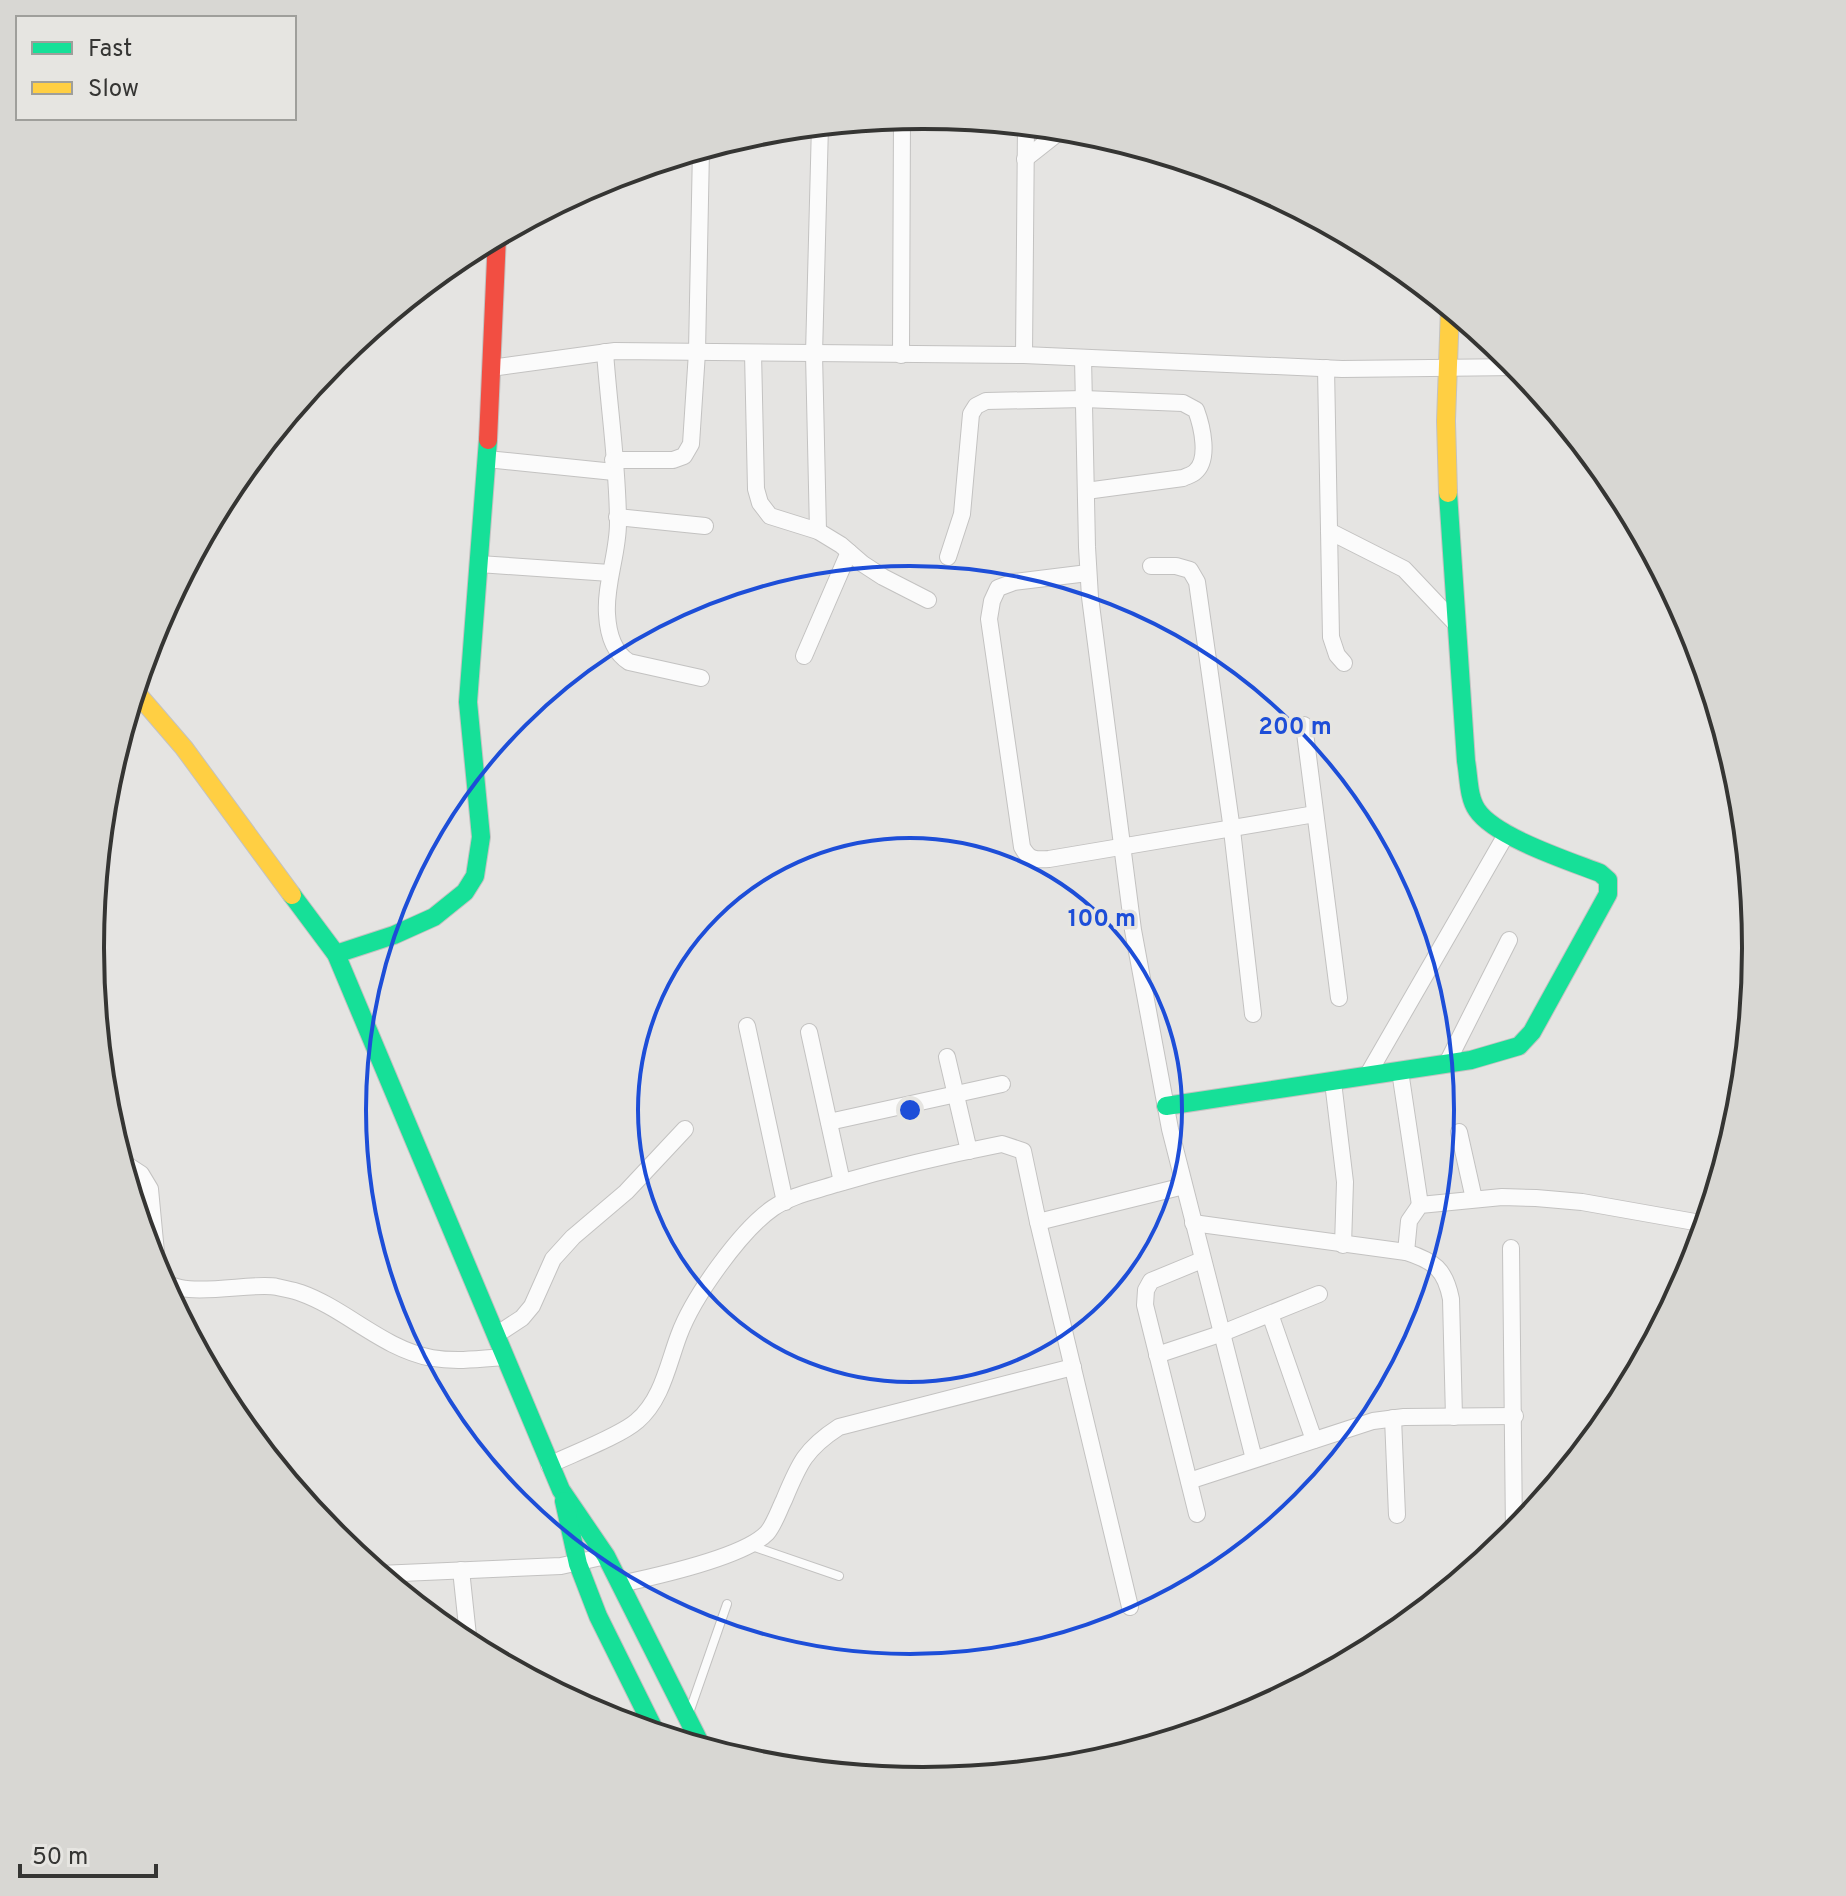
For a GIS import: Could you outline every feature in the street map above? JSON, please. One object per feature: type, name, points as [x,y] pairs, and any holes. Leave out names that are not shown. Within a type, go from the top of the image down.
[{"type":"street","points":[[901,355],[902,130]]},
{"type":"street","points":[[818,531],[814,354],[820,136]]},
{"type":"street","points":[[1024,355],[1026,136]]},
{"type":"street","points":[[1025,159],[1050,139]]},
{"type":"street","points":[[487,459],[613,466],[673,460],[684,456],[691,444],[697,352],[701,160]]},
{"type":"street","points":[[336,954],[421,924],[457,902],[475,877],[480,854],[480,819],[468,704],[487,459],[496,250]]},
{"type":"street","points":[[1166,1106],[1400,1071],[1504,1052],[1519,1046],[1547,1005],[1608,894],[1608,880],[1600,873],[1507,833],[1478,812],[1472,797],[1466,761],[1448,490],[1446,368],[1449,321]]},
{"type":"street","points":[[605,352],[617,517],[607,615],[612,643],[619,656],[629,662],[701,678]]},
{"type":"street","points":[[491,368],[605,352],[1024,355],[1326,368],[1500,367]]},
{"type":"street","points":[[753,353],[756,489],[760,503],[770,516],[818,531],[883,577],[928,600]]},
{"type":"street","points":[[1083,358],[1088,573],[1133,930],[1184,1186],[1254,1459]]},
{"type":"street","points":[[1326,368],[1331,637],[1337,655],[1344,663]]},
{"type":"street","points":[[948,557],[962,514],[971,414],[976,406],[986,401],[1084,399],[1183,403],[1196,410],[1202,424],[1203,459],[1196,472],[1183,478],[1086,491]]},
{"type":"street","points":[[617,517],[705,526]]},
{"type":"street","points":[[1329,531],[1404,569],[1457,625]]},
{"type":"street","points":[[804,656],[849,552]]},
{"type":"street","points":[[479,564],[610,573]]},
{"type":"street","points":[[1151,566],[1176,566],[1190,570],[1197,582],[1232,830],[1253,1014]]},
{"type":"street","points":[[1088,573],[1014,582],[998,588],[992,601],[989,619],[1022,847],[1027,857],[1033,860],[1049,859],[1315,814]]},
{"type":"street","points":[[143,700],[184,748],[336,954],[549,1465],[561,1490],[606,1556],[696,1734]]},
{"type":"street","points":[[1304,725],[1339,998]]},
{"type":"street","points":[[1367,1076],[1507,833]]},
{"type":"street","points":[[1447,1063],[1509,940]]},
{"type":"street","points":[[747,1026],[785,1202]]},
{"type":"street","points":[[809,1032],[842,1182]]},
{"type":"street","points":[[947,1057],[969,1151]]},
{"type":"street","points":[[1400,1071],[1420,1205],[1409,1221],[1406,1252]]},
{"type":"street","points":[[1333,1082],[1345,1182],[1343,1245]]},
{"type":"street","points":[[829,1122],[1002,1084]]},
{"type":"street","points":[[496,1335],[522,1318],[532,1306],[553,1259],[573,1237],[626,1192],[685,1129]]},
{"type":"street","points":[[1459,1132],[1474,1199]]},
{"type":"street","points":[[549,1465],[636,1423],[652,1405],[680,1331],[703,1291],[748,1229],[774,1207],[842,1182],[889,1169],[1002,1144],[1023,1151],[1130,1607]]},
{"type":"street","points":[[135,1170],[150,1189],[154,1229]]},
{"type":"street","points":[[1038,1222],[1184,1186]]},
{"type":"street","points":[[1420,1205],[1502,1197],[1582,1202],[1695,1222]]},
{"type":"street","points":[[1193,1223],[1406,1252],[1427,1259],[1440,1270],[1448,1283],[1451,1299],[1454,1417]]},
{"type":"street","points":[[1511,1248],[1514,1514]]},
{"type":"street","points":[[1197,1514],[1145,1305],[1146,1290],[1151,1281],[1202,1260]]},
{"type":"street","points":[[178,1288],[269,1285],[302,1293],[396,1345],[429,1358],[458,1361],[505,1357]]},
{"type":"street","points":[[1157,1355],[1220,1334],[1319,1294]]},
{"type":"street","points":[[1270,1314],[1314,1440]]},
{"type":"street","points":[[620,1584],[678,1571],[749,1545],[767,1533],[797,1468],[814,1443],[839,1427],[1073,1367]]},
{"type":"street","points":[[1189,1481],[1373,1421],[1515,1416]]},
{"type":"street","points":[[1393,1418],[1397,1515]]},
{"type":"street","points":[[561,1490],[578,1564],[598,1616],[650,1720]]},
{"type":"street","points":[[394,1573],[578,1564],[606,1556]]},
{"type":"street","points":[[461,1570],[467,1628]]},
{"type":"lane","points":[[749,1545],[839,1576]]},
{"type":"lane","points":[[687,1718],[727,1604]]},
{"type":"traffic: fast","points":[[336,954],[394,935],[434,917],[465,892],[475,876],[481,837],[468,702],[488,440]]},
{"type":"traffic: fast","points":[[1166,1106],[1471,1060],[1519,1046],[1532,1032],[1608,894],[1608,880],[1600,873],[1499,830],[1474,805],[1466,761],[1448,493]]},
{"type":"traffic: fast","points":[[292,895],[336,954],[561,1490],[606,1556],[696,1735]]},
{"type":"traffic: fast","points":[[564,1501],[578,1564],[598,1616],[650,1720]]},
{"type":"traffic: slow","points":[[1448,493],[1446,421],[1450,321]]},
{"type":"traffic: slow","points":[[143,700],[184,748],[292,895]]},
{"type":"traffic: jam","points":[[488,440],[496,250]]}]
